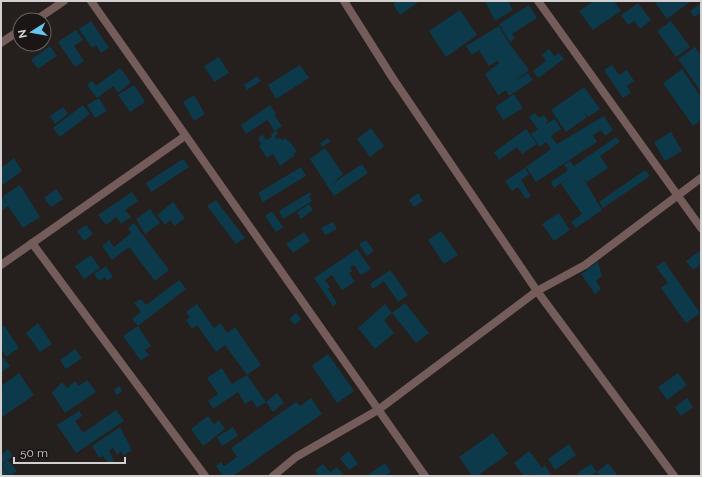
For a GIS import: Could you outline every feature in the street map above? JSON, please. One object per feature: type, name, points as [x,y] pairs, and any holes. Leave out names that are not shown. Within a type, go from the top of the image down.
[{"type":"street","points":[[48,12],[64,1]]},
{"type":"street","points":[[90,1],[425,476]]},
{"type":"street","points":[[344,1],[392,77],[537,291],[674,476]]},
{"type":"street","points":[[538,1],[701,228]]},
{"type":"street","points":[[1,43],[12,35]]},
{"type":"street","points":[[1,265],[185,136]]},
{"type":"street","points":[[273,476],[296,457],[378,410],[537,291],[585,265],[701,178]]},
{"type":"street","points":[[32,243],[205,476]]},
{"type":"building","points":[[397,1],[420,1],[400,15],[393,4]]},
{"type":"building","points":[[485,1],[508,1],[513,10],[495,21]]},
{"type":"building","points":[[594,1],[614,1],[621,11],[593,30],[579,11]]},
{"type":"building","points":[[654,1],[691,1],[667,19]]},
{"type":"building","points":[[638,3],[651,20],[640,29],[634,21],[628,25],[621,15]]},
{"type":"building","points":[[701,3],[701,15],[700,13],[694,17],[690,11]]},
{"type":"building","points":[[529,5],[537,18],[512,34],[515,38],[510,42],[499,24]]},
{"type":"building","points":[[460,10],[477,35],[446,57],[429,31]]},
{"type":"building","points":[[91,21],[109,48],[101,53],[96,45],[92,48],[79,29]]},
{"type":"building","points":[[671,21],[690,47],[676,57],[657,31]]},
{"type":"building","points":[[499,26],[509,43],[529,70],[515,81],[528,73],[533,80],[509,96],[506,90],[498,95],[485,74],[499,63],[493,55],[497,61],[489,66],[479,50],[472,55],[466,46]]},
{"type":"building","points":[[76,30],[83,40],[74,46],[84,61],[75,67],[58,42]]},
{"type":"building","points":[[695,47],[701,56],[701,92],[678,59]]},
{"type":"building","points":[[52,49],[57,56],[38,69],[31,60],[42,52],[52,52]]},
{"type":"building","points":[[549,49],[554,56],[559,53],[564,59],[538,78],[533,71],[546,61],[542,55]]},
{"type":"building","points":[[219,57],[229,73],[214,82],[204,66]]},
{"type":"building","points":[[300,65],[309,78],[276,99],[268,85]]},
{"type":"building","points":[[612,65],[619,75],[627,70],[634,81],[627,86],[631,93],[623,98],[604,70]]},
{"type":"building","points":[[120,68],[131,82],[118,93],[113,86],[97,98],[87,85],[92,81],[96,86]]},
{"type":"building","points":[[682,69],[701,97],[701,120],[693,126],[663,83]]},
{"type":"building","points":[[257,76],[261,81],[247,90],[244,85]]},
{"type":"building","points":[[134,85],[145,102],[130,112],[118,95]]},
{"type":"building","points":[[584,87],[600,109],[588,117],[581,108],[587,117],[566,132],[551,110]]},
{"type":"building","points":[[514,94],[523,108],[503,120],[495,107]]},
{"type":"building","points":[[194,95],[205,114],[194,121],[183,102]]},
{"type":"building","points":[[99,98],[107,111],[95,118],[87,105]]},
{"type":"building","points":[[83,105],[90,114],[60,137],[53,128]]},
{"type":"building","points":[[270,105],[276,114],[274,115],[282,126],[276,130],[278,133],[275,136],[276,139],[280,138],[282,140],[286,138],[297,151],[293,154],[295,155],[280,166],[273,154],[267,158],[259,146],[261,144],[258,139],[262,134],[266,140],[272,137],[271,134],[275,131],[267,120],[246,134],[241,125]]},
{"type":"building","points":[[63,107],[68,114],[55,124],[50,116]]},
{"type":"building","points":[[535,113],[539,118],[544,115],[548,121],[544,125],[555,119],[561,129],[551,136],[557,144],[604,116],[613,130],[605,136],[601,130],[593,135],[597,142],[536,182],[526,167],[551,149],[546,142],[540,147],[531,134],[538,129],[529,117]]},
{"type":"building","points":[[371,128],[384,146],[370,157],[357,139]]},
{"type":"building","points":[[526,129],[537,144],[522,154],[517,147],[499,160],[494,152]]},
{"type":"building","points":[[671,132],[682,151],[665,161],[654,142]]},
{"type":"building","points":[[616,137],[620,142],[600,156],[608,168],[587,182],[582,176],[602,210],[576,228],[571,222],[582,214],[561,184],[574,174],[554,188],[551,182],[568,170],[564,165],[570,161],[574,166]]},
{"type":"building","points":[[328,138],[330,142],[322,147],[320,143]]},
{"type":"building","points":[[325,148],[343,174],[332,184],[362,164],[368,173],[334,196],[310,159]]},
{"type":"building","points":[[14,158],[22,171],[1,186],[1,168]]},
{"type":"building","points":[[183,159],[189,167],[151,192],[146,183]]},
{"type":"building","points":[[301,167],[306,176],[263,202],[258,193]]},
{"type":"building","points":[[525,168],[529,174],[521,180],[531,196],[526,199],[518,187],[512,191],[505,181]]},
{"type":"building","points":[[645,170],[650,176],[603,208],[599,202]]},
{"type":"building","points":[[20,185],[40,217],[23,228],[8,206],[1,211],[1,195],[7,204],[3,196]]},
{"type":"building","points":[[56,189],[63,199],[51,207],[44,198]]},
{"type":"building","points":[[132,192],[138,201],[125,210],[131,217],[121,224],[116,217],[106,225],[98,215]]},
{"type":"building","points":[[310,192],[311,195],[309,196],[312,201],[283,219],[279,211]]},
{"type":"building","points":[[418,193],[423,201],[414,207],[409,200]]},
{"type":"building","points":[[216,200],[245,238],[236,244],[207,206]]},
{"type":"building","points":[[173,202],[185,218],[175,226],[170,220],[165,225],[157,215]]},
{"type":"building","points":[[309,204],[313,210],[301,219],[297,212]]},
{"type":"building","points":[[150,209],[160,223],[145,234],[136,219]]},
{"type":"building","points":[[272,211],[283,227],[276,232],[265,216]]},
{"type":"building","points":[[559,213],[570,230],[554,241],[542,224]]},
{"type":"building","points":[[333,222],[337,229],[325,235],[321,228]]},
{"type":"building","points":[[134,223],[169,270],[155,281],[129,247],[112,260],[102,246],[109,240],[114,247],[131,233],[128,228]]},
{"type":"building","points":[[86,225],[93,234],[84,241],[77,231]]},
{"type":"building","points":[[441,231],[458,255],[444,264],[428,240]]},
{"type":"building","points":[[304,232],[310,241],[293,253],[286,244]]},
{"type":"building","points":[[366,240],[374,251],[367,256],[359,244]]},
{"type":"building","points":[[357,249],[371,269],[361,275],[354,265],[350,267],[352,271],[349,273],[355,282],[342,290],[332,275],[325,280],[330,287],[328,289],[337,303],[333,306],[314,278]]},
{"type":"building","points":[[701,250],[701,264],[693,270],[686,261]]},
{"type":"building","points":[[91,255],[100,268],[84,279],[75,266]]},
{"type":"building","points":[[664,261],[700,313],[686,323],[661,288],[668,283],[656,267]]},
{"type":"building","points":[[598,262],[602,276],[596,281],[601,289],[595,294],[581,274]]},
{"type":"building","points":[[106,266],[113,277],[107,281],[105,277],[99,281],[94,274]]},
{"type":"building","points":[[390,270],[408,295],[398,302],[384,281],[373,289],[370,284]]},
{"type":"building","points":[[179,280],[186,289],[138,326],[132,319],[141,312],[134,303],[141,299],[146,305]]},
{"type":"building","points":[[405,303],[429,333],[416,343],[392,313]]},
{"type":"building","points":[[197,304],[214,328],[220,323],[227,333],[235,327],[261,365],[247,375],[225,345],[216,352],[197,325],[192,329],[186,320],[190,317],[186,312]]},
{"type":"building","points":[[385,304],[392,313],[384,320],[394,333],[375,349],[358,328]]},
{"type":"building","points":[[296,313],[301,319],[295,325],[289,319]]},
{"type":"building","points":[[38,323],[52,344],[40,352],[26,333]]},
{"type":"building","points":[[4,325],[19,348],[6,357],[1,349],[1,327]]},
{"type":"building","points":[[138,326],[151,346],[145,350],[149,355],[141,361],[123,336]]},
{"type":"building","points":[[75,349],[82,358],[66,369],[60,360]]},
{"type":"building","points":[[328,354],[354,391],[337,403],[312,366]]},
{"type":"building","points":[[1,355],[10,366],[1,373]]},
{"type":"building","points":[[222,368],[232,384],[247,375],[266,402],[257,408],[252,400],[245,404],[238,392],[213,409],[208,401],[218,394],[207,378]]},
{"type":"building","points":[[19,373],[34,395],[2,417],[1,386]]},
{"type":"building","points":[[678,373],[687,385],[667,400],[658,387]]},
{"type":"building","points":[[87,380],[96,392],[65,413],[52,393],[62,382],[67,388],[75,381],[79,386]]},
{"type":"building","points":[[119,386],[122,391],[117,395],[114,390]]},
{"type":"building","points":[[277,393],[284,403],[273,412],[266,402]]},
{"type":"building","points":[[311,398],[322,414],[233,476],[223,476],[216,466],[221,462],[224,466],[237,457],[231,448],[296,402],[300,406]]},
{"type":"building","points":[[687,398],[693,407],[681,416],[675,407]]},
{"type":"building","points":[[116,410],[124,421],[76,453],[57,425],[79,411],[82,416],[75,421],[83,433]]},
{"type":"building","points":[[208,416],[214,424],[219,420],[225,429],[203,446],[191,429]]},
{"type":"building","points":[[120,427],[132,450],[123,456],[121,451],[117,455],[113,448],[109,451],[114,461],[109,464],[103,456],[99,458],[92,446]]},
{"type":"building","points":[[233,427],[238,436],[222,446],[217,437]]},
{"type":"building","points":[[493,433],[508,454],[477,476],[472,476],[459,457]]},
{"type":"building","points":[[569,444],[576,455],[555,470],[548,459]]},
{"type":"building","points":[[8,449],[13,456],[1,465],[1,455]]},
{"type":"building","points":[[349,451],[358,464],[349,470],[340,458]]},
{"type":"building","points":[[529,451],[542,468],[545,466],[552,476],[535,476],[534,474],[532,476],[524,476],[514,463]]},
{"type":"building","points":[[8,460],[17,471],[10,476],[2,465]]},
{"type":"building","points":[[385,463],[391,472],[384,476],[366,476]]},
{"type":"building","points":[[608,463],[618,476],[600,476],[597,472]]},
{"type":"building","points":[[323,464],[330,472],[337,467],[344,476],[319,476],[315,470]]},
{"type":"building","points":[[591,464],[597,472],[591,476],[579,476],[577,473]]},
{"type":"building","points":[[1,465],[9,476],[1,476]]}]
